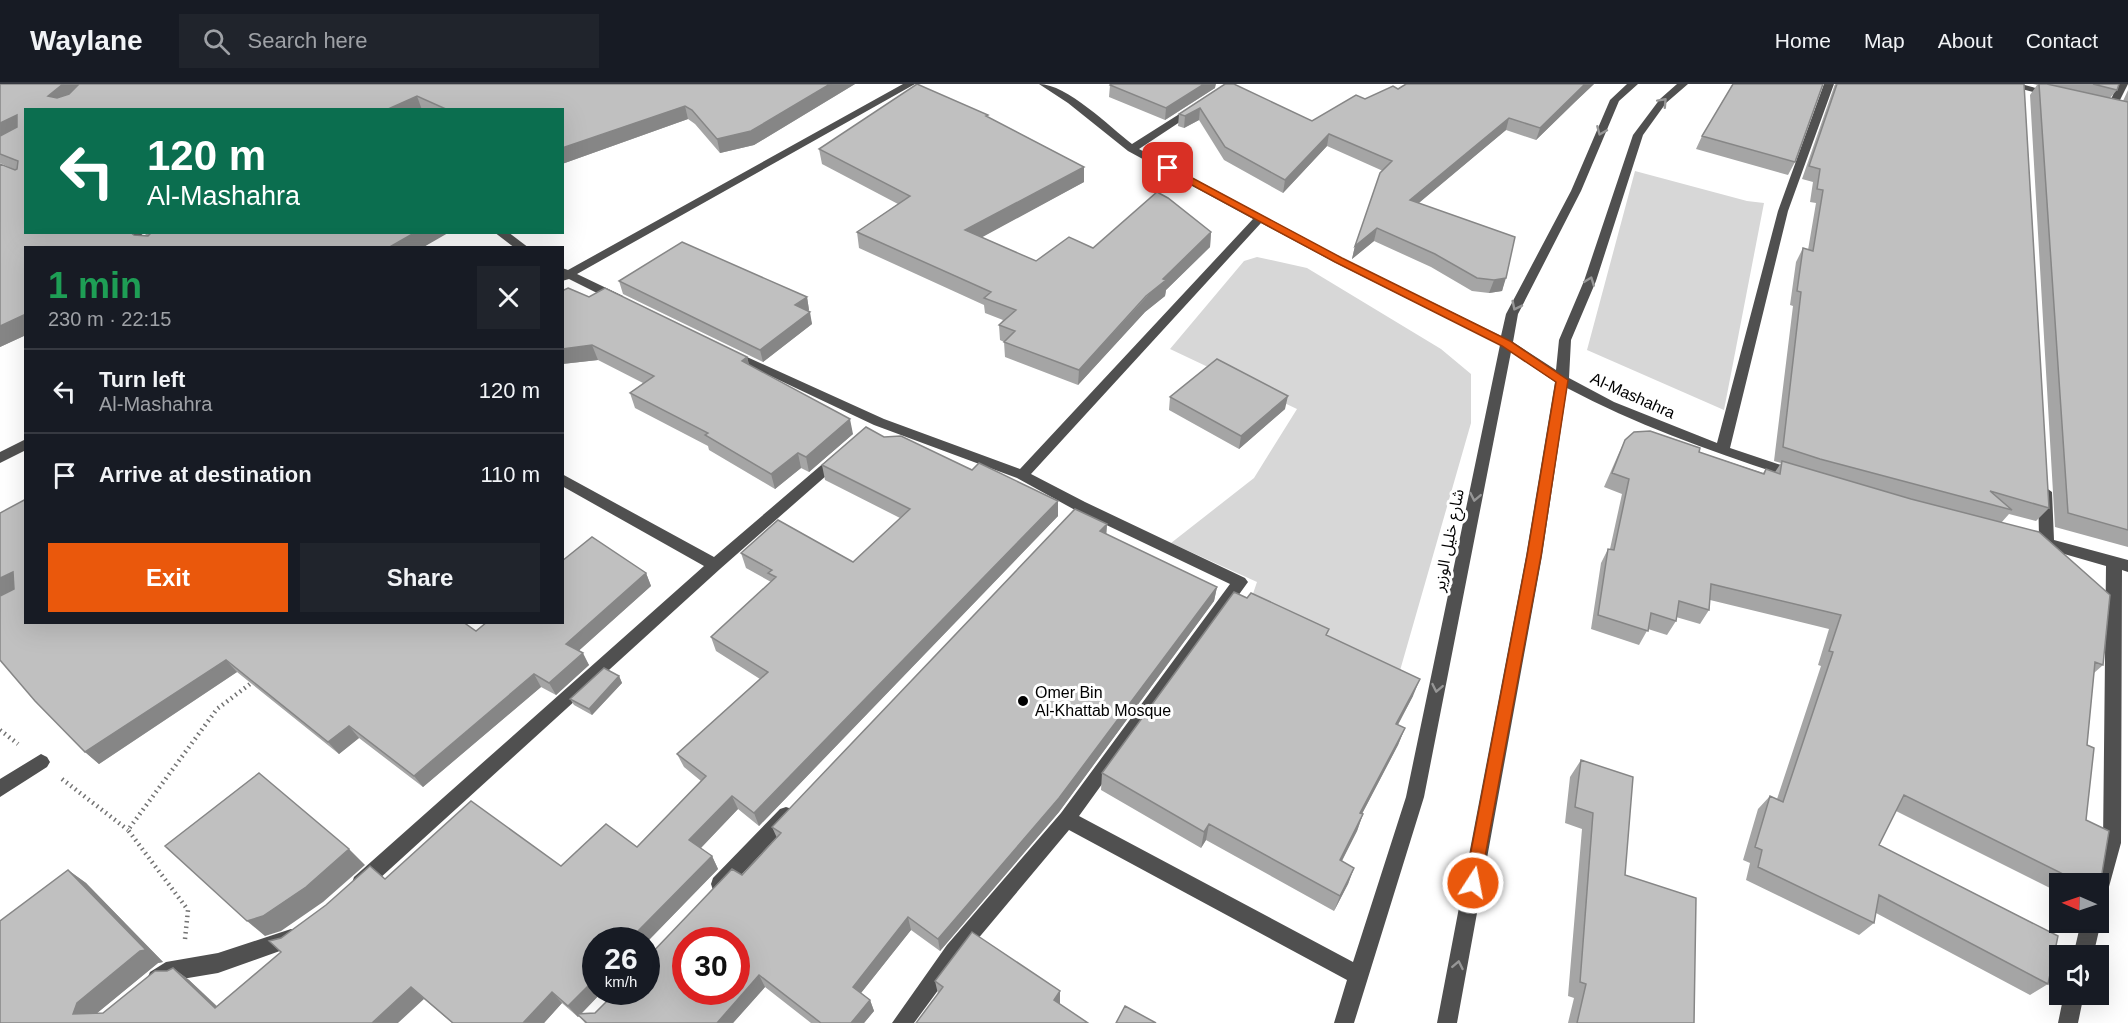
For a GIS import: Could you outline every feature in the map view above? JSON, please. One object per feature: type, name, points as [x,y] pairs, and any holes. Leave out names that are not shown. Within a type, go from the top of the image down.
[{"type":"street","points":[[564,274],[910,84]]},
{"type":"street","name":"Al-Mashahra","points":[[1044,84],[1071,101],[1132,149],[1338,260],[1506,344],[1562,380],[1609,405],[1722,450],[1806,479]]},
{"type":"street","name":"شارع خليل الوزير","points":[[1344,1023],[1415,797],[1512,314],[1576,192],[1615,100],[1633,84]]},
{"type":"street","points":[[1447,1023],[1534,556],[1562,380],[1565,340],[1590,281],[1638,135],[1663,100],[1683,84]]},
{"type":"street","points":[[1722,450],[1783,211],[1829,84]]},
{"type":"street","points":[[2008,84],[2023,93],[2067,98]]},
{"type":"street","points":[[2101,106],[2116,109],[2123,84]]},
{"type":"street","points":[[1132,149],[1205,102]]},
{"type":"street","points":[[1022,475],[1261,217]]},
{"type":"street","points":[[134,234],[150,246]]},
{"type":"street","points":[[502,234],[521,246]]},
{"type":"street","points":[[564,274],[631,305]]},
{"type":"street","points":[[724,351],[879,422],[1022,475],[1076,511],[1240,582],[1067,819],[954,952],[903,1023]]},
{"type":"street","points":[[347,895],[715,565],[879,422]]},
{"type":"street","points":[[0,458],[24,445]]},
{"type":"street","points":[[564,480],[715,565]]},
{"type":"street","points":[[2045,484],[2047,543]]},
{"type":"street","points":[[2025,537],[2121,565],[2112,843],[2104,873]]},
{"type":"street","points":[[0,789],[41,762]]},
{"type":"street","points":[[705,899],[794,806]]},
{"type":"street","points":[[1067,819],[1359,976]]},
{"type":"street","points":[[140,994],[166,972],[218,963],[253,953],[287,941],[305,928]]},
{"type":"street","points":[[2068,1023],[2072,1005]]},
{"type":"path","points":[[166,972],[183,951],[188,910],[128,830],[217,709],[255,680]]},
{"type":"shaded area","points":[[1635,171],[1747,201],[1764,203],[1724,410],[1587,350]]},
{"type":"shaded area","points":[[1257,257],[1307,268],[1441,349],[1471,374],[1471,423],[1395,688],[1247,611],[1257,582],[1171,543],[1254,478],[1297,409],[1170,349],[1244,261]]},
{"type":"building","points":[[0,84],[63,84],[48,96],[57,98],[69,94],[79,84],[830,84],[751,131],[717,139],[692,110],[685,106],[564,147],[564,108],[444,108],[417,96],[390,108],[24,108],[24,234],[148,236],[150,234],[412,234],[392,246],[24,246],[24,315],[0,326],[0,164],[15,170],[18,161],[0,154],[0,136],[17,127],[17,115],[0,123]]},
{"type":"building","points":[[917,84],[988,115],[986,116],[1084,167],[965,230],[1036,261],[1069,237],[1093,248],[1157,192],[1211,232],[1163,279],[1166,280],[1146,296],[1079,370],[1004,342],[1015,331],[999,325],[1016,310],[984,298],[991,292],[857,232],[910,196],[819,149]]},
{"type":"building","points":[[1111,84],[1204,84],[1166,108]]},
{"type":"building","points":[[1225,84],[1234,84],[1312,121],[1356,95],[1365,99],[1393,86],[1398,89],[1406,84],[1585,84],[1540,128],[1509,118],[1410,200],[1515,237],[1506,278],[1494,280],[1477,278],[1435,254],[1377,228],[1355,246],[1380,173],[1392,161],[1329,134],[1285,180],[1225,147],[1200,108],[1185,116],[1179,114]]},
{"type":"building","points":[[1733,84],[1823,84],[1795,162],[1702,136]]},
{"type":"building","points":[[1837,84],[2024,84],[2049,508],[1990,491],[2012,510],[1783,447],[1801,292],[1797,291],[1803,248],[1813,251],[1823,190],[1817,189],[1820,169],[1809,166]]},
{"type":"building","points":[[2039,84],[2128,102],[2128,530],[2068,513]]},
{"type":"building","points":[[2093,84],[2119,84],[2117,90]]},
{"type":"building","points":[[682,242],[807,297],[795,305],[810,312],[760,350],[619,281]]},
{"type":"building","points":[[568,288],[589,297],[605,288],[747,357],[742,361],[850,419],[806,457],[798,453],[771,474],[705,435],[708,433],[630,393],[654,376],[592,345],[564,349],[564,290]]},
{"type":"building","points":[[1217,359],[1288,396],[1241,436],[1170,397]]},
{"type":"building","points":[[866,427],[884,437],[901,436],[972,470],[979,463],[1058,501],[754,813],[732,796],[689,840],[712,856],[642,927],[582,927],[582,992],[568,1006],[552,992],[523,1023],[453,1023],[411,987],[372,1023],[0,1023],[0,921],[68,870],[146,950],[140,951],[77,1003],[73,1014],[103,1013],[155,971],[167,971],[173,968],[215,1008],[281,952],[269,941],[281,938],[326,905],[370,866],[385,879],[471,801],[561,866],[606,824],[637,847],[706,776],[677,754],[768,672],[711,637],[776,577],[768,573],[772,570],[741,553],[778,520],[853,562],[910,509],[822,465]]},
{"type":"building","points":[[1650,431],[1700,448],[1699,452],[1764,474],[1766,469],[1780,474],[1782,461],[1911,499],[2039,532],[2110,595],[2103,665],[2095,662],[2087,745],[2094,748],[2086,820],[2109,831],[2102,873],[2061,873],[1904,795],[1879,845],[2058,936],[2056,945],[2049,945],[2048,984],[1879,895],[1874,923],[1758,867],[1762,850],[1755,847],[1770,796],[1783,802],[1833,652],[1829,651],[1841,615],[1711,584],[1709,610],[1679,601],[1676,621],[1651,613],[1648,631],[1598,615],[1608,549],[1614,550],[1629,479],[1612,473],[1625,440],[1634,432]]},
{"type":"building","points":[[24,500],[24,624],[466,624],[476,631],[485,624],[564,624],[564,559],[592,537],[646,573],[566,644],[583,653],[549,683],[534,674],[414,776],[349,726],[328,742],[226,660],[85,752],[35,701],[0,660],[0,596],[14,589],[13,572],[0,578],[0,513]]},
{"type":"building","points":[[1075,509],[1107,524],[1100,531],[1217,587],[1059,798],[938,939],[908,917],[853,987],[870,1000],[851,1023],[821,1023],[759,975],[750,985],[750,927],[677,927],[732,869],[742,875],[781,833],[772,827]]},
{"type":"building","points":[[1234,592],[1247,598],[1251,593],[1329,629],[1326,635],[1420,679],[1396,724],[1405,728],[1360,813],[1363,814],[1340,860],[1354,868],[1340,896],[1209,824],[1204,832],[1102,773]]},
{"type":"building","points":[[604,668],[619,676],[589,709],[570,699]]},
{"type":"building","points":[[1581,760],[1633,777],[1625,875],[1696,898],[1694,1023],[1577,1023],[1586,984],[1580,982],[1593,813],[1575,807]]},
{"type":"building","points":[[259,773],[349,849],[306,887],[263,916],[247,921],[165,846]]},
{"type":"building","points":[[672,932],[672,1005],[733,1005],[717,1023],[587,1023],[577,1014],[595,1013],[603,1005],[660,1005],[660,944]]},
{"type":"building","points":[[972,932],[1060,991],[1054,1000],[1088,1023],[916,1023],[943,987],[935,981]]},
{"type":"building","points":[[1125,1006],[1156,1023],[1116,1023]]},
{"type":"place","name":"Omer Bin Al-Khattab Mosque","points":[[1023,701]]},
{"type":"route","points":[[1168,168],[1338,260],[1506,344],[1562,380],[1534,556],[1473,883]]}]
